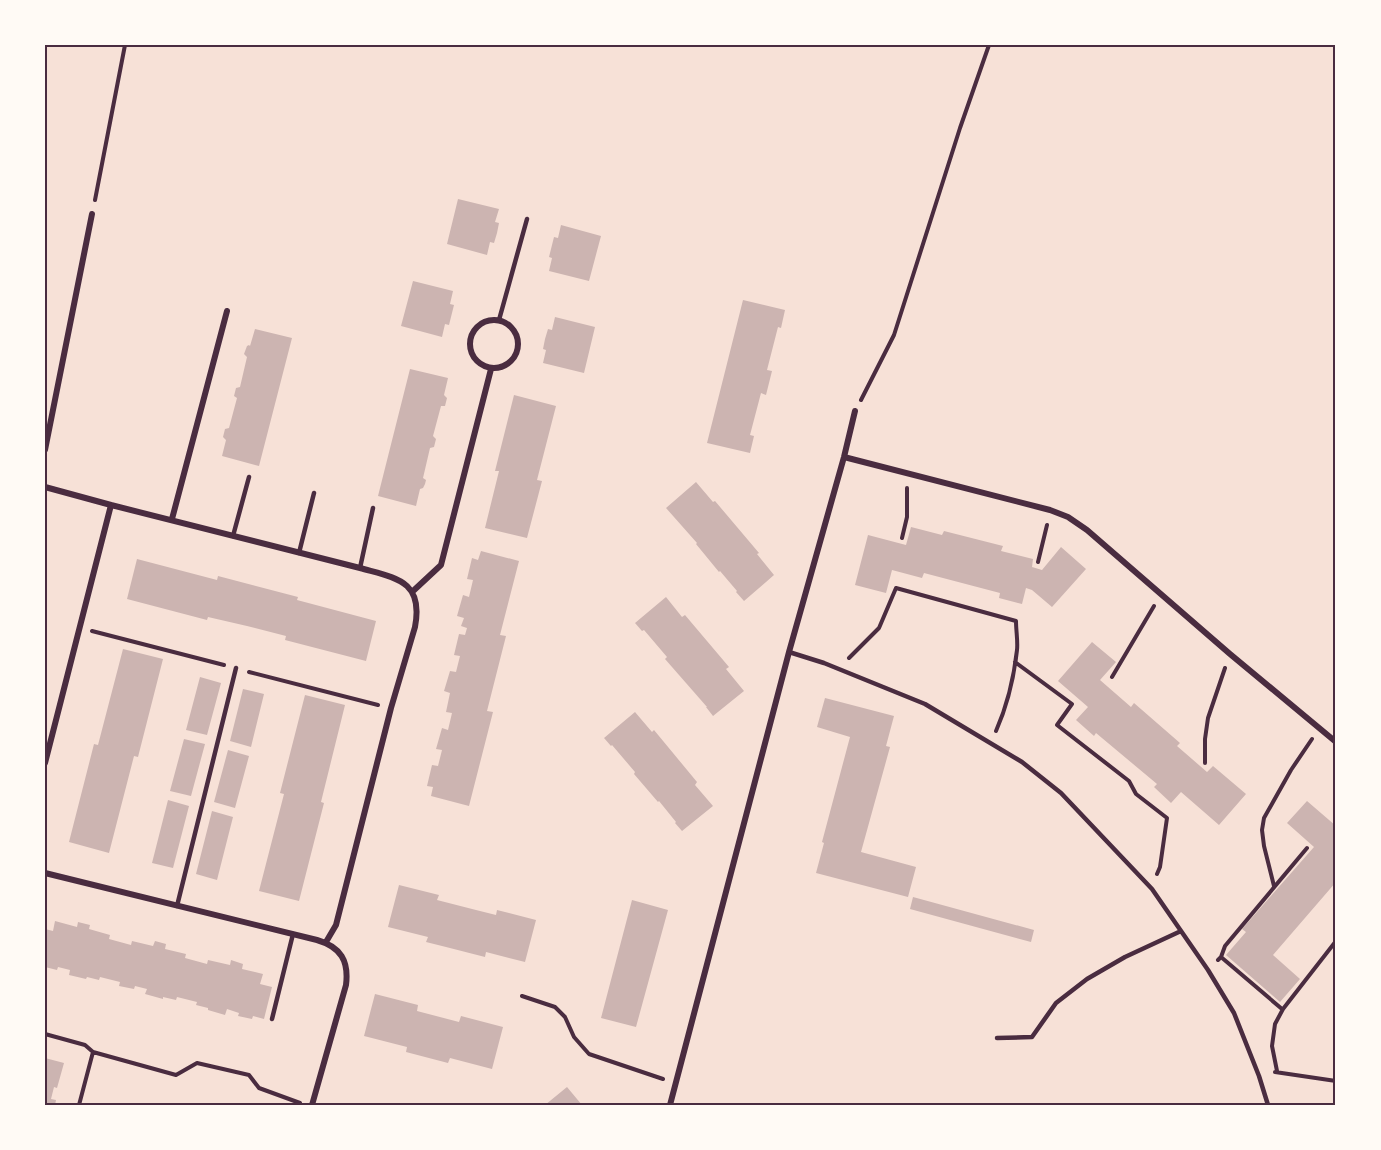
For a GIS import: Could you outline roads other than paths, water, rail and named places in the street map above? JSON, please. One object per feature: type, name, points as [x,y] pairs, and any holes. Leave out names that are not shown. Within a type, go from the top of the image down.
[{"type":"street","points":[[45,450],[92,214]]},
{"type":"street","points":[[171,519],[227,311]]},
{"type":"street","points":[[489,320],[499,320],[515,330],[519,348],[509,364],[491,369],[474,359],[470,350],[470,340],[473,331],[480,324],[489,320]]},
{"type":"street","points":[[412,592],[441,565],[491,369]]},
{"type":"street","points":[[670,1105],[855,411]]},
{"type":"street","points":[[844,457],[1050,510],[1068,517],[1087,530],[1336,742]]},
{"type":"street","points":[[45,487],[360,568],[394,578],[404,583],[412,592],[417,609],[415,627],[336,925],[326,942]]},
{"type":"street","points":[[45,763],[111,505]]},
{"type":"street","points":[[45,873],[326,942],[336,949],[347,967],[348,976],[312,1105]]},
{"type":"lane","points":[[499,320],[526,219]]},
{"type":"lane","points":[[233,536],[249,477]]},
{"type":"lane","points":[[299,553],[314,493]]},
{"type":"lane","points":[[360,568],[373,508]]},
{"type":"lane","points":[[789,652],[841,669],[925,704],[1022,762],[1061,794],[1152,889],[1208,970],[1234,1013],[1268,1105]]},
{"type":"lane","points":[[177,906],[236,668]]},
{"type":"lane","points":[[997,1038],[1032,1037],[1056,1003],[1087,979],[1125,957],[1181,931]]},
{"type":"lane","points":[[272,1019],[293,934]]}]
